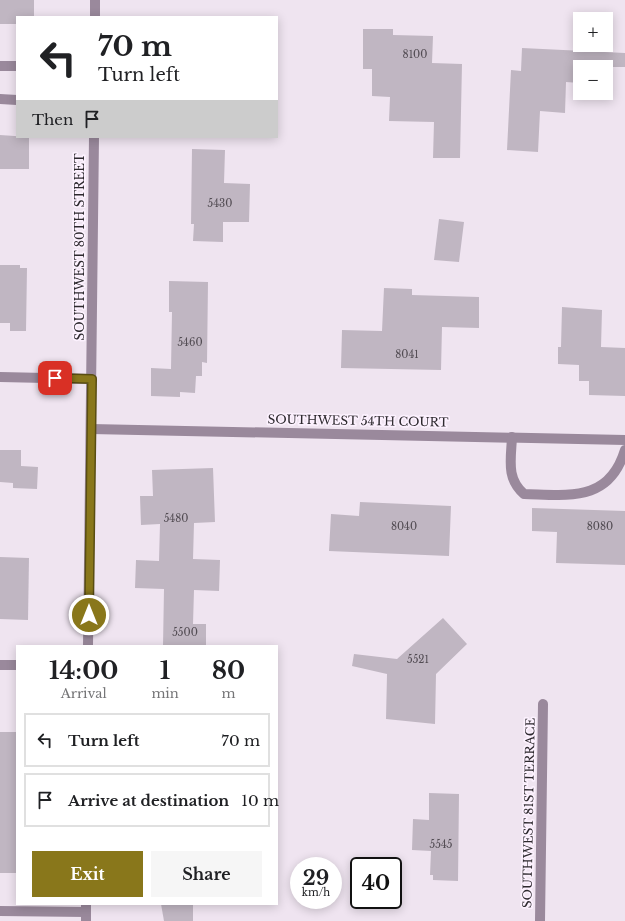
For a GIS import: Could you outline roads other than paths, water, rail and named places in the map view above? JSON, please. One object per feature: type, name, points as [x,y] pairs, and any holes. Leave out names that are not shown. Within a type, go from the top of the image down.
[{"type":"street","points":[[95,0],[95,16]]},
{"type":"street","points":[[0,66],[16,66]]},
{"type":"street","points":[[0,99],[16,100]]},
{"type":"street","name":"SOUTHWEST 80TH STREET","points":[[88,645],[94,138]]},
{"type":"street","points":[[0,377],[92,379]]},
{"type":"street","name":"SOUTHWEST 54TH COURT","points":[[91,429],[625,440]]},
{"type":"street","points":[[512,437],[511,475],[515,486],[524,494],[576,495],[592,491],[614,475],[625,450]]},
{"type":"street","points":[[0,664],[16,665]]},
{"type":"street","name":"SOUTHWEST 81ST TERRACE","points":[[540,921],[543,704]]},
{"type":"street","points":[[0,911],[86,912]]}]
